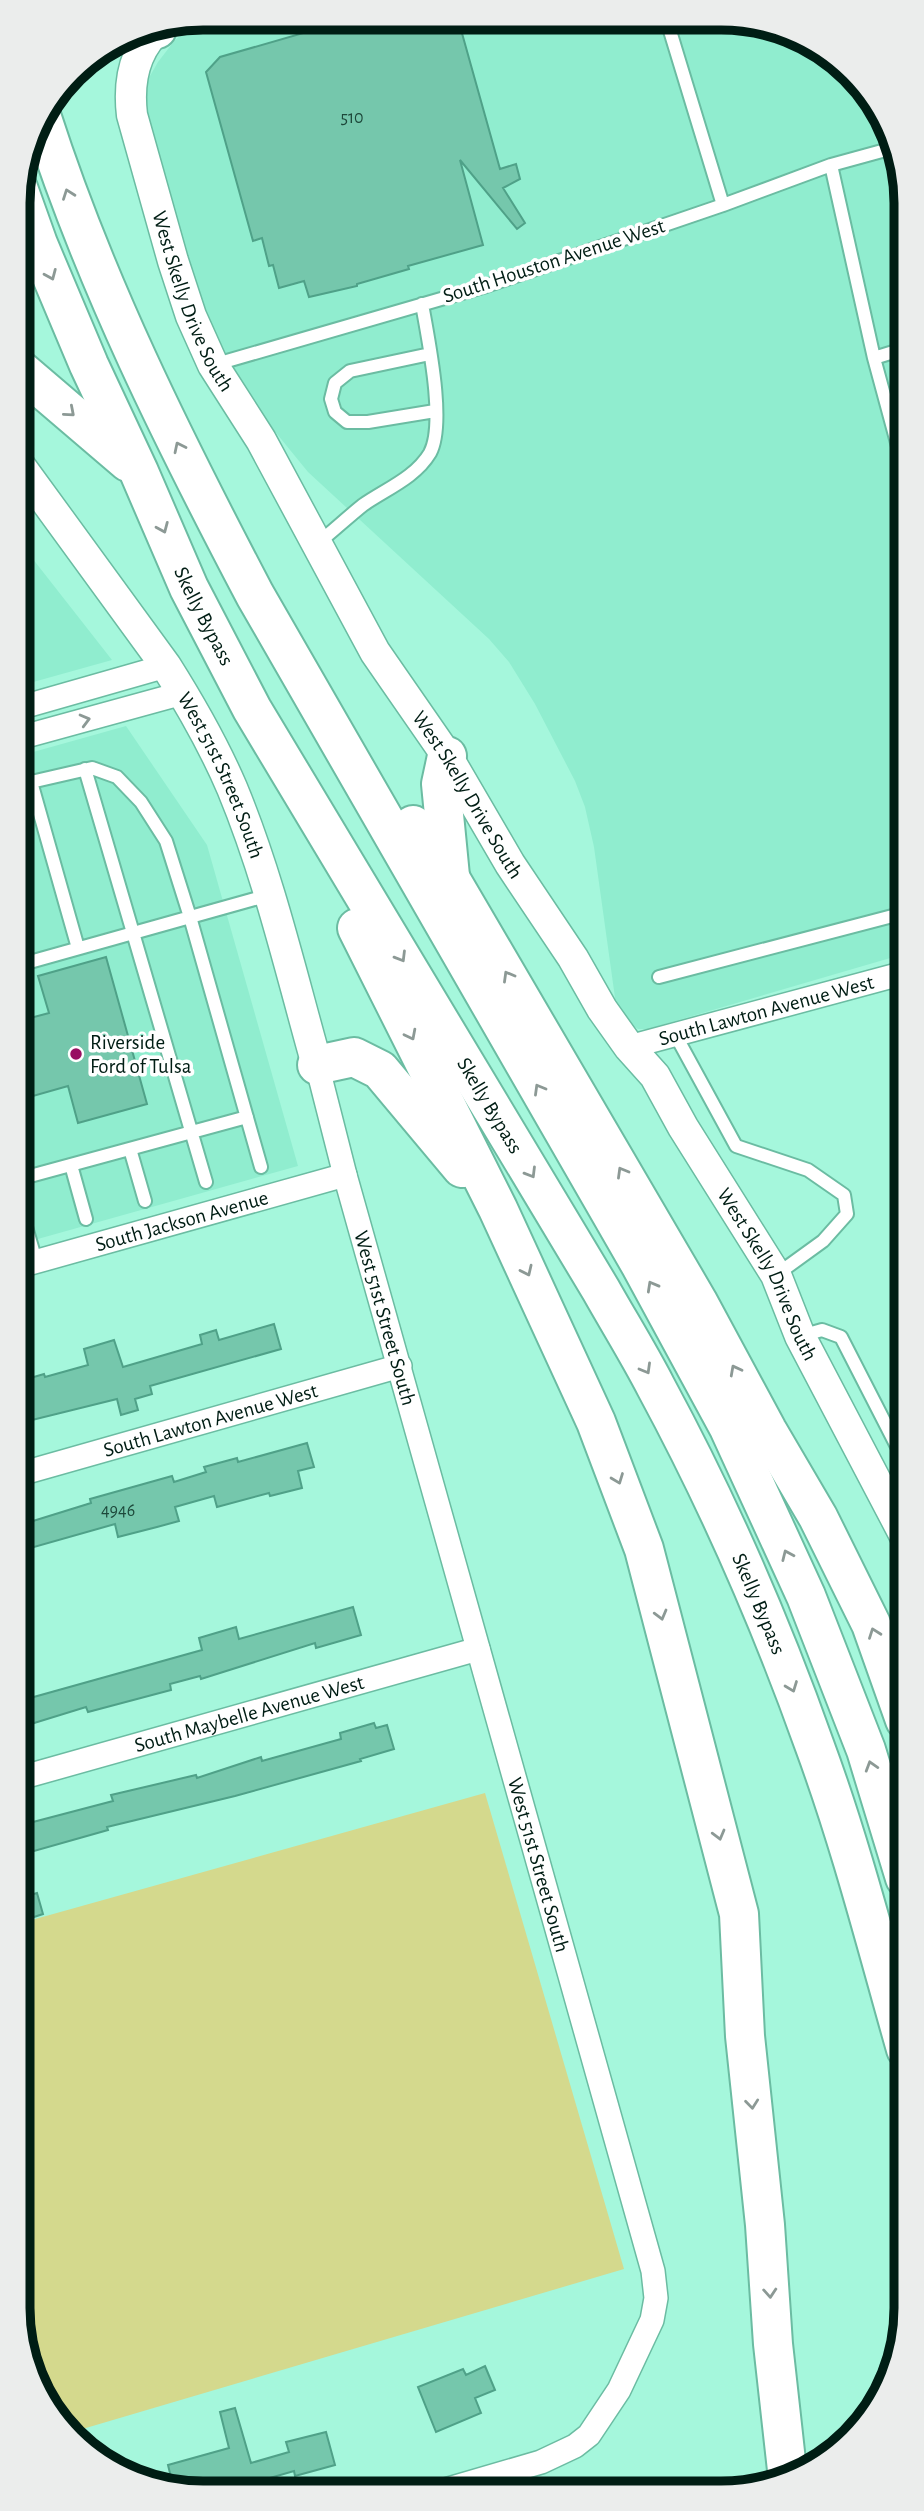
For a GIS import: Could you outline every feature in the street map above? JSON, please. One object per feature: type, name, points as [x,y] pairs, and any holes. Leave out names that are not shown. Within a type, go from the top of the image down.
[{"type":"highway","points":[[46,130],[94,263],[143,375],[255,595],[639,1264],[729,1428],[811,1609],[866,1750],[894,1842]]},
{"type":"highway","name":"Skelly Bypass","points":[[30,222],[89,365],[190,588],[253,709],[601,1290],[656,1387],[705,1485],[781,1657],[815,1746],[849,1847],[894,2006]]},
{"type":"highway","points":[[30,378],[139,472]]},
{"type":"highway","points":[[255,595],[450,878],[698,1302],[818,1517],[872,1624],[894,1688]]},
{"type":"highway","points":[[253,709],[332,879],[498,1209],[596,1422],[644,1549],[739,1914],[745,2036],[787,2468]]},
{"type":"highway","points":[[447,757],[441,785],[450,878]]},
{"type":"highway","points":[[317,1065],[354,1057],[380,1070],[498,1209]]},
{"type":"street","name":"West Skelly Drive South","points":[[149,38],[132,71],[129,94],[132,115],[180,283],[191,316],[213,365],[261,440],[375,652],[447,757],[510,864],[573,958],[602,1009],[629,1047],[655,1076],[683,1127],[776,1275],[800,1336],[894,1497]]},
{"type":"street","name":"West 51st Street South","points":[[30,479],[183,693],[231,787],[269,895],[653,2272],[656,2298],[652,2320],[619,2390],[589,2435],[575,2446],[541,2462],[476,2481]]},
{"type":"street","points":[[30,705],[166,666]]},
{"type":"street","points":[[30,735],[183,693]]},
{"type":"street","name":"South Lawton Avenue West","points":[[629,1047],[894,976]]},
{"type":"street","name":"South Jackson Avenue","points":[[30,1263],[345,1175]]},
{"type":"street","name":"South Lawton Avenue West","points":[[30,1471],[400,1366]]},
{"type":"street","name":"South Maybelle Avenue West","points":[[30,1775],[478,1649]]},
{"type":"lane","points":[[670,30],[723,205]]},
{"type":"lane","name":"South Houston Avenue West","points":[[213,365],[486,286],[831,165],[886,150]]},
{"type":"lane","points":[[831,165],[874,358],[894,432]]},
{"type":"lane","points":[[318,543],[364,505],[405,479],[430,452],[436,432],[435,411],[422,304]]},
{"type":"lane","points":[[874,358],[894,352]]},
{"type":"lane","points":[[430,354],[350,371],[335,383],[331,399],[335,412],[347,422],[368,422],[435,411]]},
{"type":"lane","points":[[78,948],[31,782],[92,768],[117,777],[141,802],[166,841],[261,1167]]},
{"type":"lane","points":[[85,769],[206,1182]]},
{"type":"lane","points":[[30,962],[269,895]]},
{"type":"lane","points":[[659,977],[894,916]]},
{"type":"lane","points":[[676,1035],[736,1146],[808,1170],[844,1195],[847,1214],[823,1241],[776,1275]]},
{"type":"lane","points":[[30,1176],[247,1117]]},
{"type":"lane","points":[[130,1149],[145,1201]]},
{"type":"lane","points":[[71,1165],[86,1219]]},
{"type":"lane","points":[[800,1336],[822,1330],[841,1337],[894,1441]]},
{"type":"shaded area","points":[[191,30],[733,30],[777,39],[808,53],[827,65],[859,97],[885,147],[893,180],[894,203],[894,957],[648,1029],[638,1029],[617,1012],[594,847],[585,807],[575,781],[535,704],[509,662],[489,639],[308,472],[255,407],[209,326],[188,269],[145,112],[146,83],[175,40]]},
{"type":"shaded area","points":[[30,555],[112,660],[30,683]]},
{"type":"shaded area","points":[[126,726],[207,845],[298,1166],[30,1241],[30,753]]},
{"type":"shaded area","points":[[485,1793],[624,2269],[79,2430],[48,2385],[39,2364],[30,2320],[30,1920]]},
{"type":"building","points":[[313,30],[461,30],[500,169],[516,164],[520,179],[503,188],[525,223],[517,229],[460,160],[483,245],[408,266],[409,269],[357,286],[309,297],[304,281],[279,288],[273,265],[269,266],[262,238],[253,241],[206,72],[220,57]]},
{"type":"building","name":"Riverside Ford of Tulsa","points":[[106,957],[147,1104],[78,1123],[68,1086],[30,1097],[30,1018],[49,1013],[38,976]]},
{"type":"building","points":[[274,1324],[281,1349],[150,1386],[152,1394],[135,1399],[138,1410],[121,1415],[117,1399],[30,1421],[30,1378],[44,1374],[45,1377],[88,1365],[84,1349],[114,1340],[123,1367],[202,1344],[200,1335],[216,1330],[219,1340]]},
{"type":"building","points":[[307,1443],[314,1467],[298,1471],[302,1488],[270,1496],[269,1493],[217,1507],[214,1496],[175,1507],[179,1521],[118,1537],[115,1524],[30,1548],[30,1522],[91,1503],[90,1499],[172,1476],[174,1482],[206,1472],[204,1467],[237,1458],[238,1462]]},
{"type":"building","points":[[353,1607],[361,1635],[316,1648],[315,1643],[201,1679],[200,1676],[170,1684],[171,1690],[88,1712],[86,1707],[31,1724],[30,1698],[202,1650],[199,1638],[236,1627],[239,1639]]},
{"type":"building","points":[[374,1723],[376,1728],[387,1725],[394,1749],[360,1759],[361,1761],[235,1796],[107,1827],[108,1830],[30,1852],[30,1811],[33,1822],[113,1801],[111,1795],[196,1775],[197,1778],[261,1757],[262,1761],[341,1739],[340,1733]]},
{"type":"building","points":[[37,1893],[43,1914],[30,1918],[30,1895]]},
{"type":"building","points":[[485,2366],[495,2390],[475,2398],[481,2413],[436,2432],[418,2387],[463,2369],[466,2375]]},
{"type":"building","points":[[235,2408],[251,2463],[289,2452],[286,2442],[326,2432],[335,2465],[295,2476],[294,2471],[259,2481],[171,2478],[168,2465],[229,2448],[220,2412]]},
{"type":"place","name":"Riverside Ford of Tulsa","points":[[76,1054]]}]
